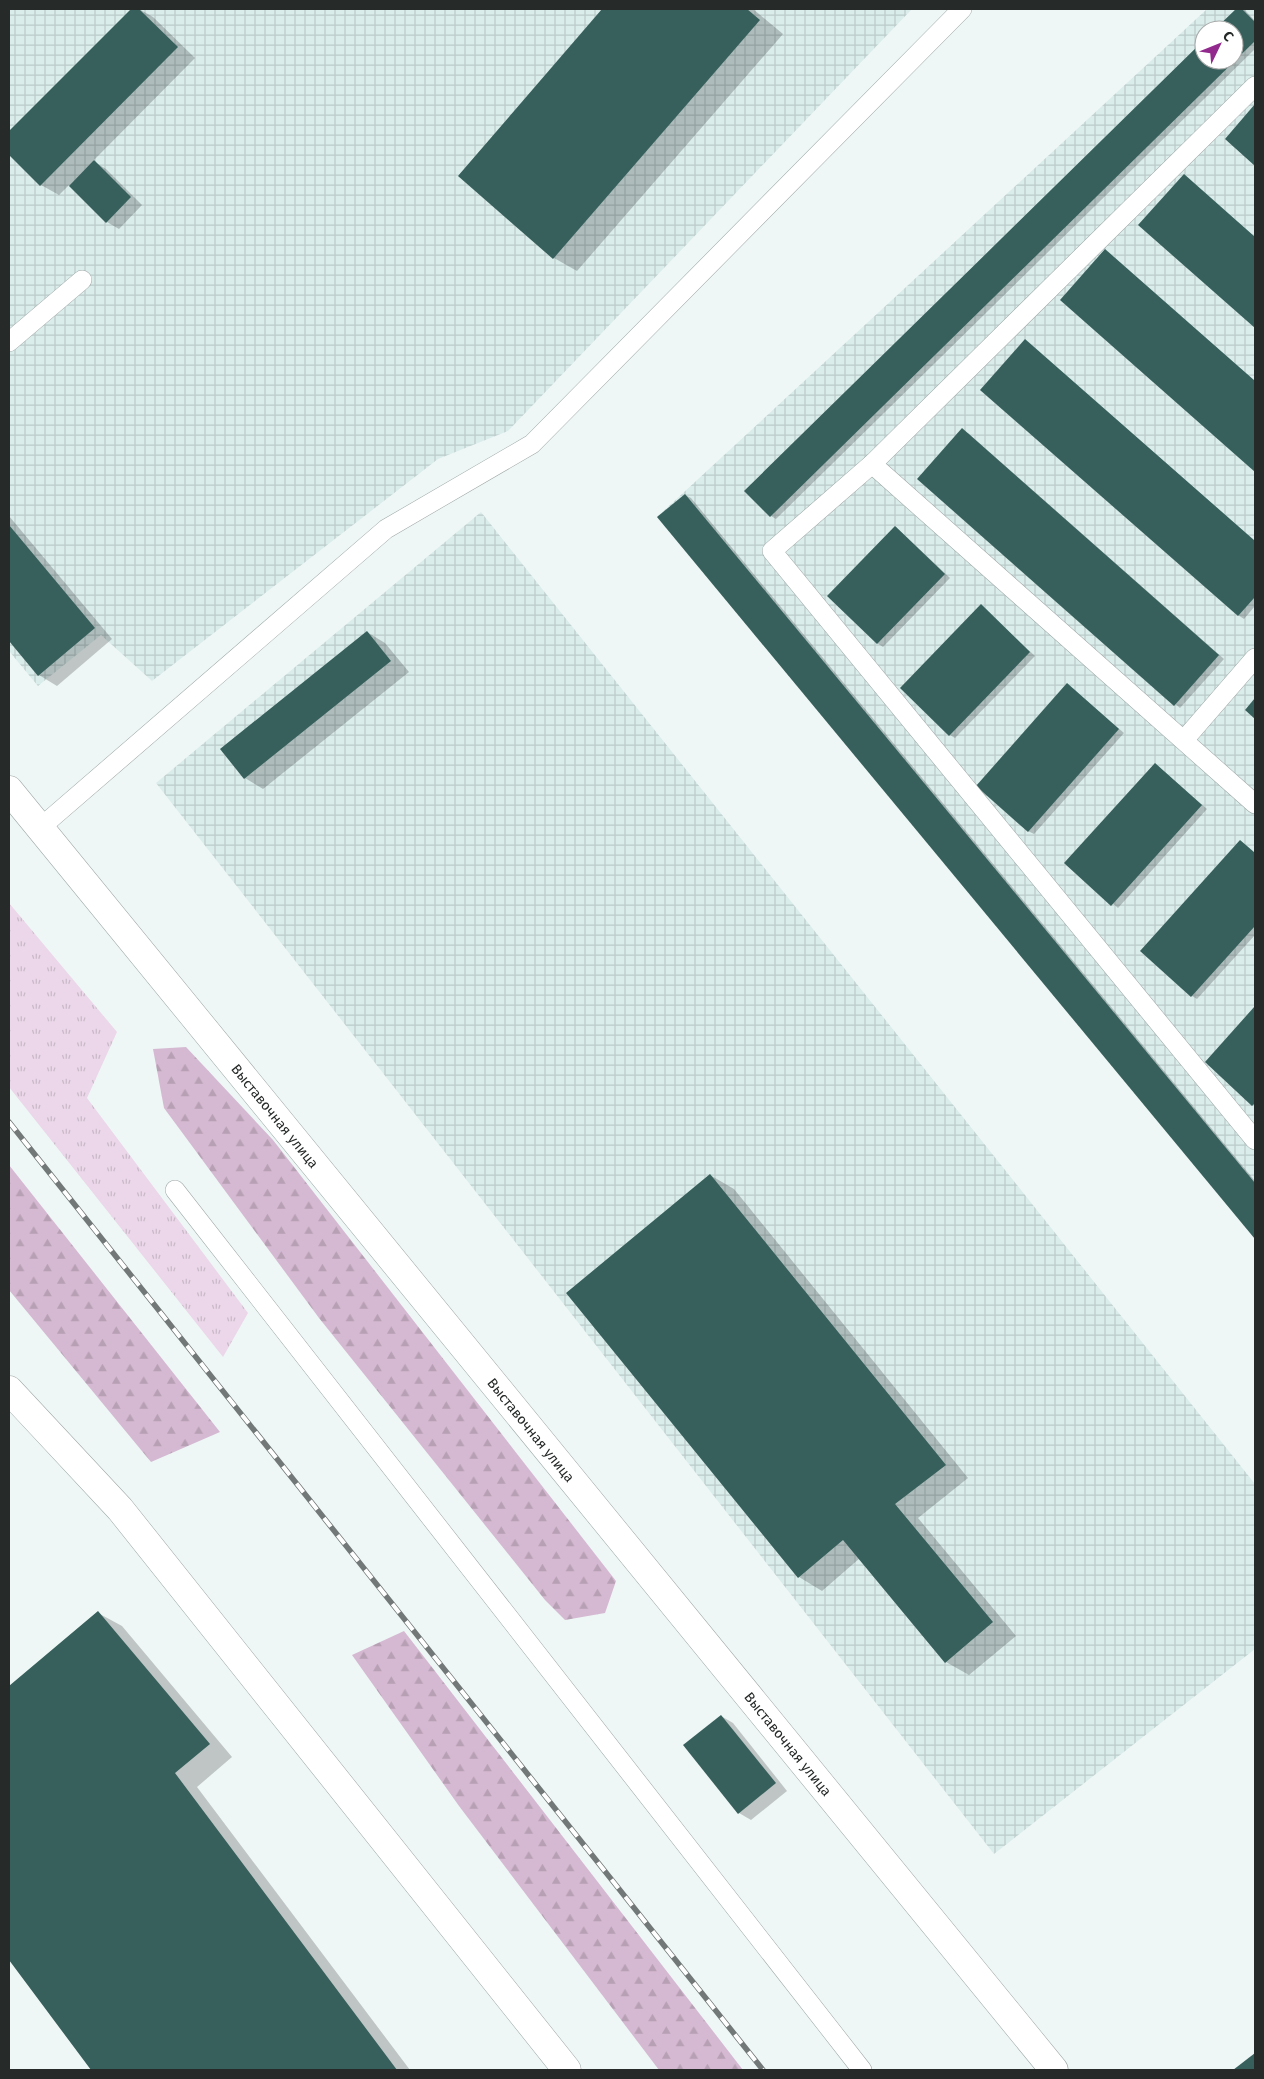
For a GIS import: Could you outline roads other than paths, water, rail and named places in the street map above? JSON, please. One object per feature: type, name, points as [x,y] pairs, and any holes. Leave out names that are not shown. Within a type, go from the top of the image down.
[{"type":"street","name":"Выставочная улица","points":[[9,790],[1054,2070]]},
{"type":"street","points":[[9,1390],[120,1509],[568,2070]]},
{"type":"lane","points":[[40,828],[386,529],[532,444],[962,9]]},
{"type":"lane","points":[[1255,86],[872,464],[772,551],[1255,1140]]},
{"type":"lane","points":[[9,342],[82,280]]},
{"type":"lane","points":[[872,464],[1255,804]]},
{"type":"lane","points":[[1184,740],[1255,658]]},
{"type":"lane","points":[[175,1190],[862,2070]]},
{"type":"railway","points":[[9,1122],[763,2070]]}]
